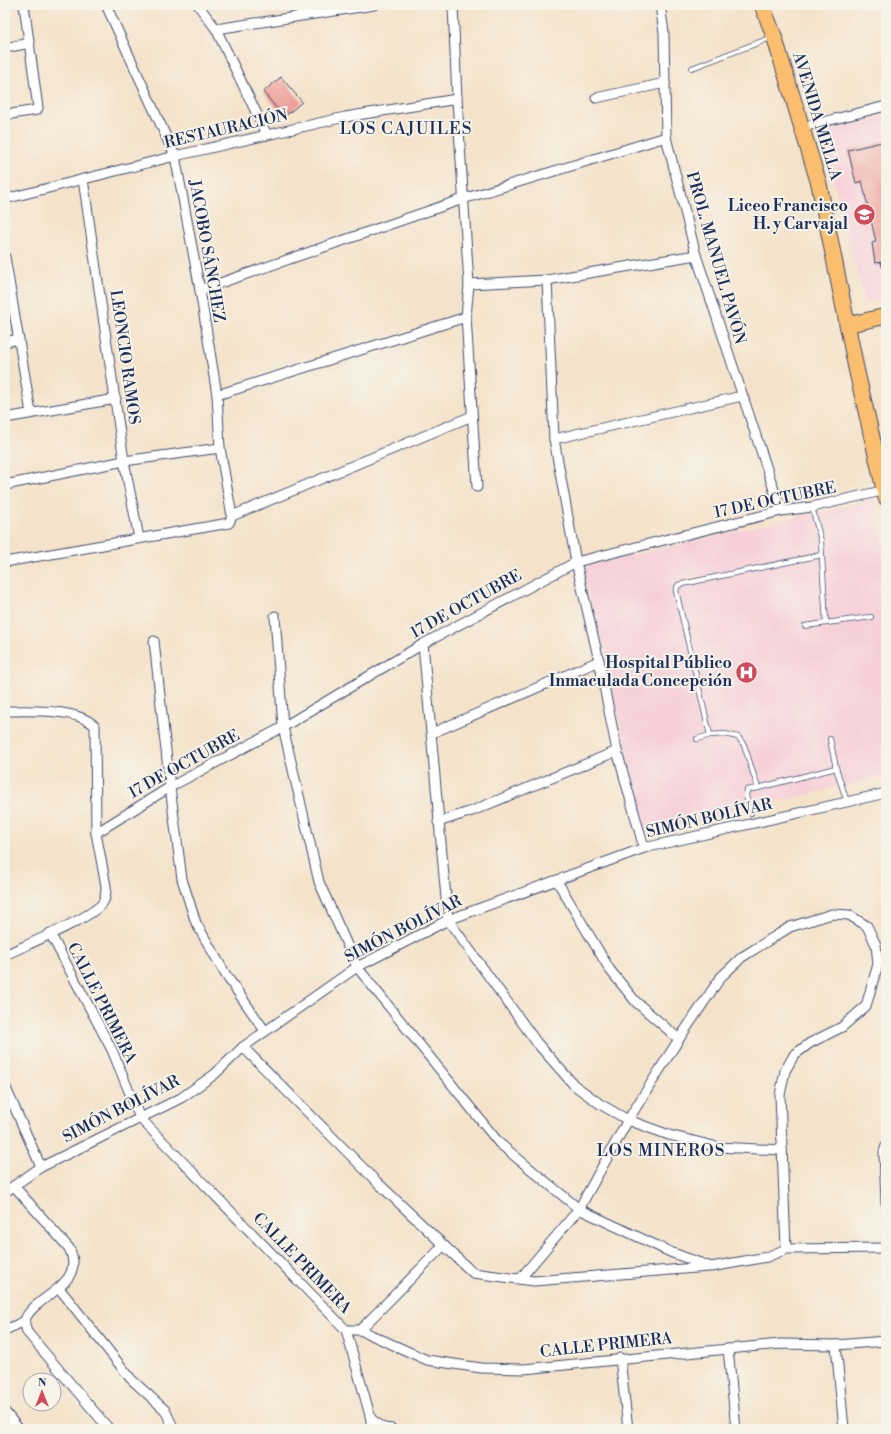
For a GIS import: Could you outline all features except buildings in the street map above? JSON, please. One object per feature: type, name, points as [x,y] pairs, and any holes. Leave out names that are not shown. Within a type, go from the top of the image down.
[{"type":"main road","name":"AVENIDA MELLA","points":[[762,5],[774,36],[820,184],[848,325],[886,493]]},
{"type":"main road","points":[[848,325],[886,316]]},
{"type":"street","points":[[5,116],[37,110],[38,108],[24,5]]},
{"type":"street","name":"JACOBO SÁNCHEZ","points":[[106,5],[175,156],[200,290],[217,395],[220,448],[232,516]]},
{"type":"street","points":[[198,5],[216,29],[267,135]]},
{"type":"street","points":[[304,5],[305,15]]},
{"type":"street","points":[[216,29],[374,5]]},
{"type":"street","points":[[453,5],[457,99],[469,284],[466,317],[476,487]]},
{"type":"street","name":"PROL. MANUEL PAVÓN","points":[[660,5],[664,33],[666,137],[696,255],[781,511]]},
{"type":"street","points":[[5,48],[30,43]]},
{"type":"street","points":[[596,98],[665,84]]},
{"type":"street","name":"RESTAURACIÓN","points":[[5,199],[175,156],[345,117],[457,99]]},
{"type":"street","points":[[803,127],[886,106]]},
{"type":"street","points":[[200,290],[463,199],[666,137]]},
{"type":"street","name":"LEONCIO RAMOS","points":[[83,179],[124,461],[139,538]]},
{"type":"street","points":[[469,284],[547,280],[696,255]]},
{"type":"street","points":[[5,257],[31,413]]},
{"type":"street","points":[[547,280],[554,439],[576,562],[599,661],[617,751],[644,848]]},
{"type":"street","points":[[217,395],[466,317]]},
{"type":"street","points":[[5,342],[19,339]]},
{"type":"street","points":[[554,439],[742,396]]},
{"type":"street","points":[[5,418],[116,399]]},
{"type":"street","points":[[5,562],[229,523],[232,516],[472,416]]},
{"type":"street","points":[[5,485],[124,461],[220,448]]},
{"type":"street","name":"17 DE OCTUBRE","points":[[96,833],[170,787],[283,727],[423,644],[576,562],[781,511],[812,507],[886,493]]},
{"type":"street","points":[[275,616],[283,727],[319,882],[356,967],[499,1143],[579,1209],[670,1252],[711,1267]]},
{"type":"street","points":[[154,641],[182,879],[196,923],[226,975],[265,1031]]},
{"type":"street","points":[[423,644],[448,920],[537,1043],[574,1085],[600,1104],[628,1120],[669,1135],[718,1147],[782,1150]]},
{"type":"street","points":[[432,734],[599,661]]},
{"type":"street","name":"CALLE PRIMERA","points":[[5,711],[57,712],[89,720],[95,726],[96,833],[106,886],[106,895],[102,904],[88,915],[50,933],[112,1050],[140,1118],[346,1330],[360,1330],[427,1360],[481,1368],[524,1369],[620,1358],[780,1344],[836,1345],[886,1341]]},
{"type":"street","points":[[438,822],[472,811],[617,751]]},
{"type":"street","name":"SIMÓN BOLÍVAR","points":[[5,1192],[41,1167],[182,1098],[215,1074],[243,1047],[356,967],[448,920],[558,881],[644,848],[886,793]]},
{"type":"street","points":[[558,881],[610,970],[636,1002],[679,1039]]},
{"type":"street","points":[[520,1279],[579,1209],[628,1120],[679,1039],[721,978],[742,957],[790,927],[832,914],[849,914],[867,926],[876,945],[878,964],[866,1006],[842,1027],[810,1043],[794,1055],[785,1071],[780,1095],[786,1249]]},
{"type":"street","points":[[5,955],[50,933]]},
{"type":"street","points":[[243,1047],[377,1182],[473,1273],[534,1281],[711,1267],[767,1258],[786,1249],[886,1248]]},
{"type":"street","points":[[5,1086],[41,1167]]},
{"type":"street","points":[[886,1146],[884,1152],[886,1203]]},
{"type":"street","points":[[14,1186],[69,1248],[74,1258],[72,1269],[59,1288],[30,1311],[25,1321],[27,1332],[109,1429]]},
{"type":"street","points":[[360,1330],[444,1245]]},
{"type":"street","points":[[59,1288],[132,1379],[165,1410],[174,1429]]},
{"type":"street","points":[[5,1330],[25,1321]]},
{"type":"street","points":[[346,1330],[371,1419],[371,1429]]},
{"type":"street","points":[[836,1345],[844,1429]]},
{"type":"street","points":[[728,1349],[736,1429]]},
{"type":"street","points":[[620,1358],[628,1429]]},
{"type":"street","points":[[5,1412],[19,1429]]},
{"type":"street","points":[[371,1419],[384,1428],[392,1429]]},
{"type":"lane","points":[[692,68],[774,36]]},
{"type":"lane","points":[[812,507],[821,542],[826,623]]},
{"type":"lane","points":[[710,735],[676,591],[678,585],[821,555]]},
{"type":"lane","points":[[805,626],[871,617]]},
{"type":"lane","points":[[697,739],[710,735],[725,734],[738,737],[744,745],[758,788]]},
{"type":"lane","points":[[830,739],[836,768],[847,802]]},
{"type":"lane","points":[[751,812],[746,796],[747,790],[836,768]]},
{"type":"shaded area","name":"Liceo Francisco H. y Carvajal","points":[[886,115],[886,298],[865,303],[821,131]]},
{"type":"shaded area","name":"Hospital Público Inmaculada Concepción","points":[[874,499],[886,558],[886,776],[646,832],[582,567]]},
{"type":"place","name":"Liceo Francisco H. y Carvajal","points":[[864,215]]},
{"type":"place","name":"Hospital Público Inmaculada Concepción","points":[[747,672]]},
{"type":"district","name":"LOS CAJUILES","points":[[406,129]]},
{"type":"district","name":"LOS MINEROS","points":[[661,1151]]}]
